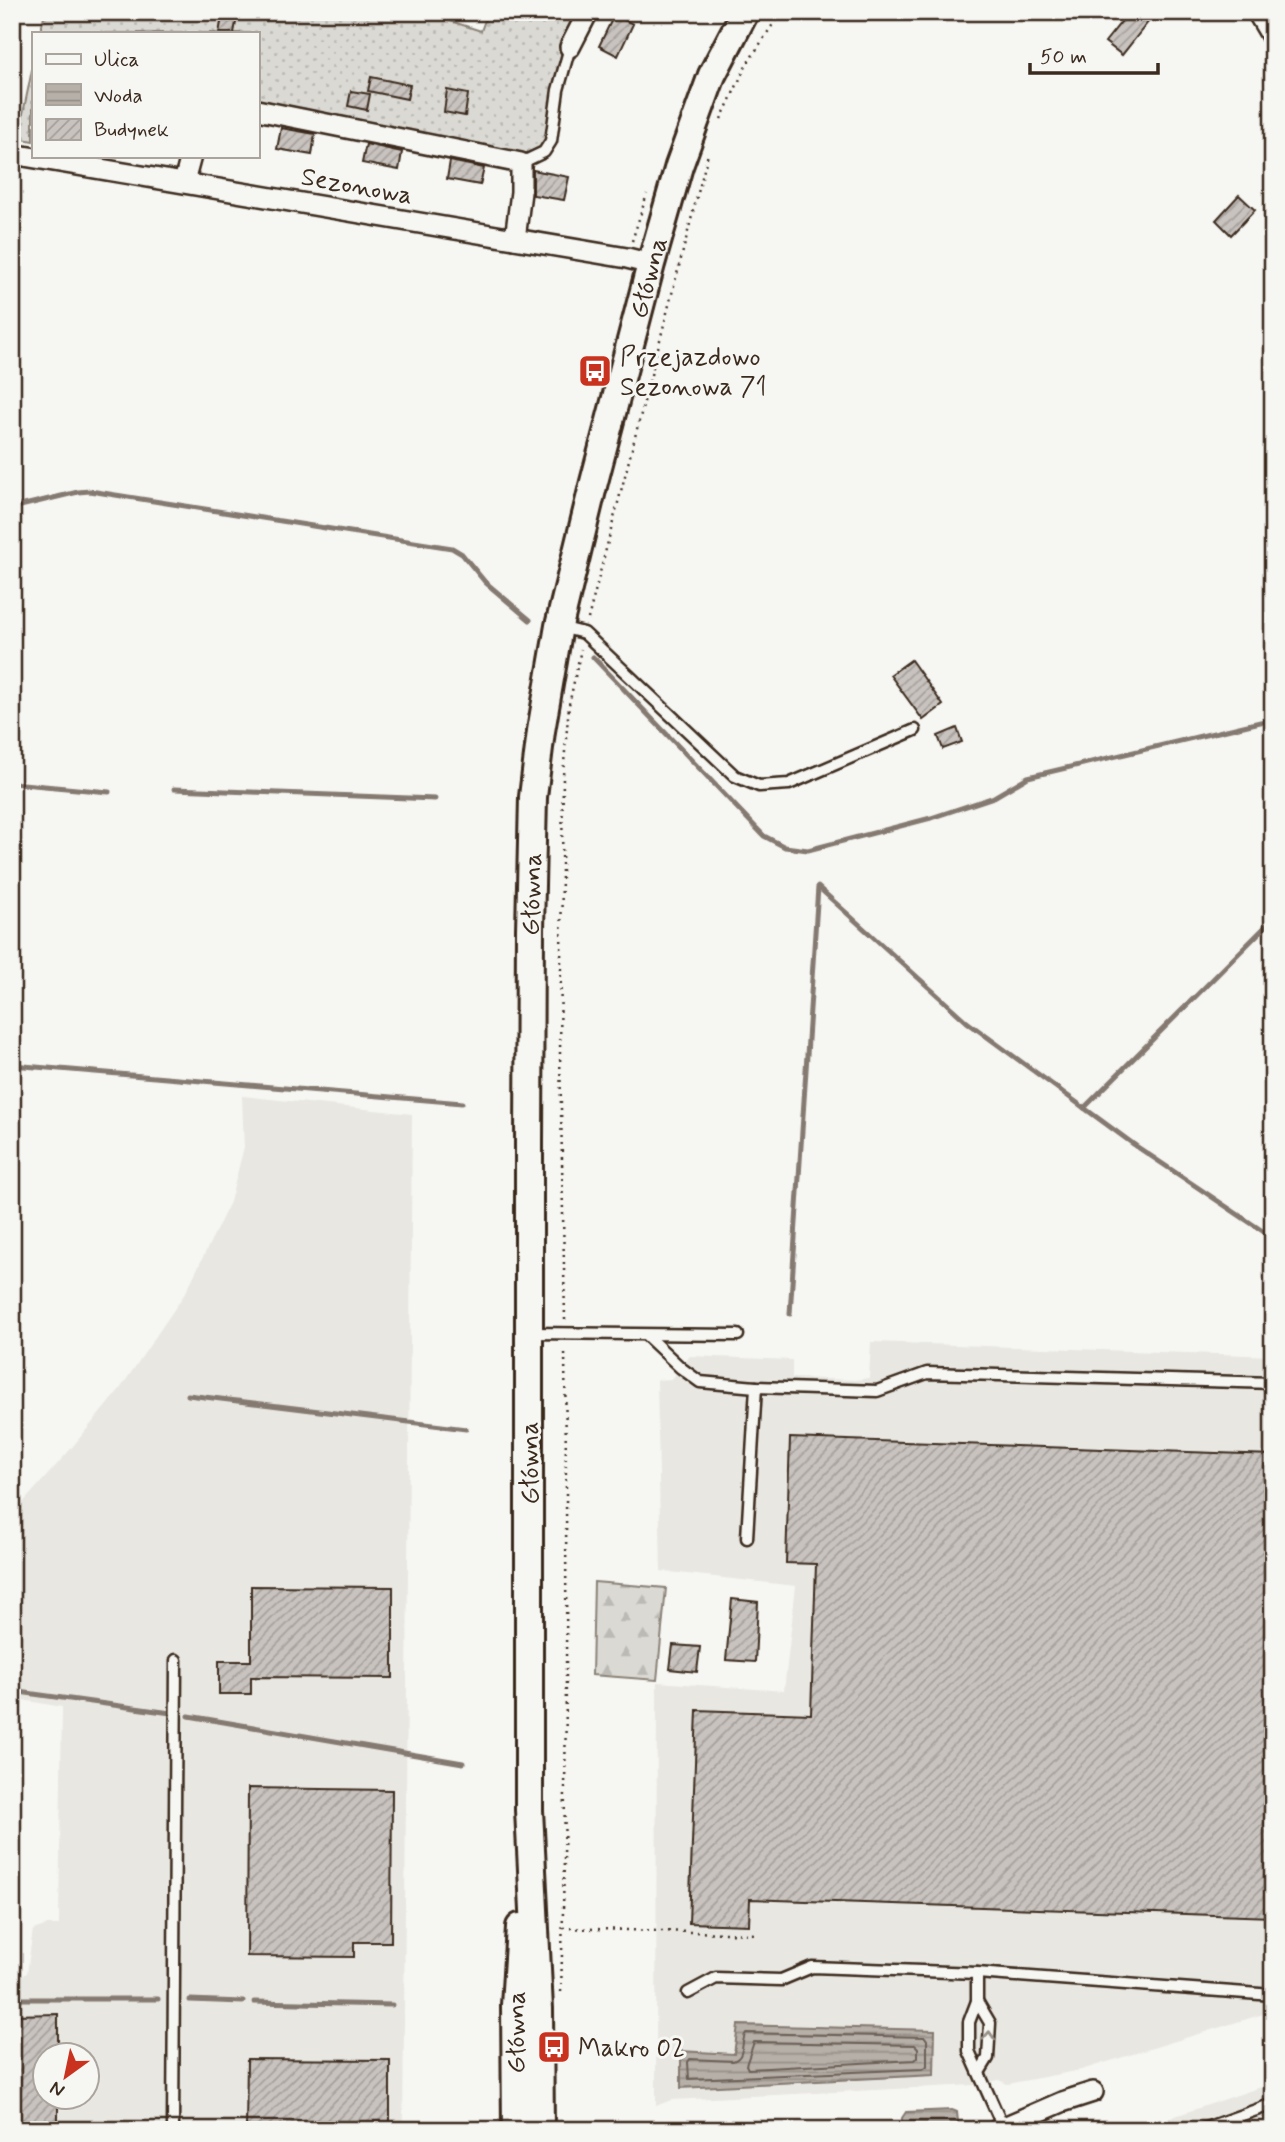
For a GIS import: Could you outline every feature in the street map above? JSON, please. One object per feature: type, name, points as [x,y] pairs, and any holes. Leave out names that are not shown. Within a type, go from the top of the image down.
[{"type":"main road","name":"Główna","points":[[540,2130],[539,2009],[529,1810],[530,930],[533,797],[559,626],[651,264],[679,166],[708,88],[745,12]]},
{"type":"main road","name":"Główna","points":[[516,2130],[514,2005],[529,1810]]},
{"type":"street","points":[[570,47],[588,12]]},
{"type":"street","points":[[1257,12],[1273,39]]},
{"type":"street","points":[[259,110],[521,163],[521,192],[515,239]]},
{"type":"street","name":"Sezonowa","points":[[12,154],[32,157]]},
{"type":"street","name":"Sezonowa","points":[[37,158],[651,264]]},
{"type":"street","points":[[184,182],[190,158]]},
{"type":"street","points":[[1000,2128],[1093,2092]]},
{"type":"lane","points":[[521,163],[544,152],[551,141],[558,90],[570,47]]},
{"type":"lane","points":[[559,626],[584,633],[735,776],[759,786],[789,784],[915,730]]},
{"type":"lane","points":[[529,1333],[738,1335]]},
{"type":"lane","points":[[647,1336],[700,1382],[756,1387],[877,1391],[926,1373],[1273,1383]]},
{"type":"lane","points":[[747,1538],[756,1387]]},
{"type":"lane","points":[[173,2130],[176,1660]]},
{"type":"lane","points":[[688,1993],[716,1978],[781,1980],[811,1968],[978,1973],[1273,1995]]},
{"type":"lane","points":[[978,1973],[977,2001],[969,2022],[969,2050],[980,2071],[1000,2128]]},
{"type":"lane","points":[[977,2001],[990,2023],[988,2058],[980,2071]]},
{"type":"lane","points":[[1200,2130],[1273,2104]]},
{"type":"path","points":[[717,129],[747,64],[781,12]]},
{"type":"path","points":[[586,626],[708,154]]},
{"type":"path","points":[[565,1324],[560,1054],[563,775],[569,705],[583,639]]},
{"type":"path","points":[[561,1998],[566,1835],[568,1575],[565,1342]]},
{"type":"path","points":[[563,1928],[757,1934]]},
{"type":"shaded area","points":[[242,1096],[412,1114],[403,2130],[12,2130],[12,1983],[27,1973],[33,1930],[59,1925],[62,1707],[12,1698],[12,1515],[120,1389],[186,1292],[230,1202],[244,1147]]},
{"type":"shaded area","points":[[871,1342],[1273,1356],[1273,2008],[1264,2008],[1263,2014],[1081,2070],[1007,2084],[999,2080],[974,2085],[671,2100],[656,2106],[657,1682],[784,1691],[796,1586],[661,1571],[657,1380],[672,1379],[690,1356],[792,1360],[792,1378],[869,1378]]},
{"type":"shaded area","points":[[1273,2083],[1273,2130],[1134,2130]]},
{"type":"green space","points":[[45,12],[423,12],[481,31],[488,12],[583,12],[546,139],[542,147],[520,156],[259,104],[259,32],[40,32]]},
{"type":"green space","points":[[32,70],[32,141],[18,138]]},
{"type":"green space","points":[[594,1582],[666,1588],[657,1680],[592,1675]]},
{"type":"water","points":[[738,2025],[935,2030],[934,2075],[681,2088],[681,2051],[734,2054]]},
{"type":"water","points":[[906,2112],[957,2112],[958,2122],[945,2130],[902,2130],[902,2118]]},
{"type":"building","points":[[223,12],[238,12],[234,32],[219,32]]},
{"type":"building","points":[[1129,12],[1156,12],[1122,55],[1105,42]]},
{"type":"building","points":[[614,15],[633,24],[618,56],[599,46]]},
{"type":"building","points":[[371,77],[410,85],[407,99],[368,91]]},
{"type":"building","points":[[447,90],[468,94],[465,116],[444,112]]},
{"type":"building","points":[[351,91],[370,94],[367,110],[348,106]]},
{"type":"building","points":[[281,128],[315,134],[312,155],[277,149]]},
{"type":"building","points":[[366,144],[402,152],[399,170],[362,163]]},
{"type":"building","points":[[450,161],[484,168],[480,185],[447,179]]},
{"type":"building","points":[[533,170],[569,177],[564,200],[533,195]]},
{"type":"building","points":[[1239,195],[1255,210],[1231,235],[1216,220]]},
{"type":"building","points":[[911,660],[943,705],[923,720],[890,675]]},
{"type":"building","points":[[957,728],[962,742],[943,749],[938,736]]},
{"type":"building","points":[[790,1438],[1273,1455],[1273,1917],[750,1899],[749,1925],[689,1923],[697,1710],[811,1714],[816,1564],[786,1563]]},
{"type":"building","points":[[251,1586],[393,1587],[393,1678],[251,1677],[251,1694],[219,1694],[219,1661],[251,1661]]},
{"type":"building","points":[[732,1599],[758,1602],[755,1662],[726,1660]]},
{"type":"building","points":[[673,1645],[700,1647],[697,1672],[670,1669]]},
{"type":"building","points":[[248,1788],[392,1790],[391,1942],[354,1942],[354,1957],[247,1956]]},
{"type":"building","points":[[58,2014],[58,2040],[32,2040],[32,2110],[58,2110],[58,2130],[12,2130],[12,2015]]},
{"type":"building","points":[[247,2059],[390,2060],[390,2130],[246,2130]]},
{"type":"waterway","points":[[12,508],[90,491],[452,548],[462,554],[485,582],[530,620]]},
{"type":"waterway","points":[[593,657],[764,836],[785,847],[808,850],[931,818],[994,797],[1028,777],[1273,719]]},
{"type":"waterway","points":[[12,783],[109,792]]},
{"type":"waterway","points":[[174,789],[435,799]]},
{"type":"waterway","points":[[790,1314],[818,887],[967,1022],[1136,1146],[1273,1238]]},
{"type":"waterway","points":[[1084,1108],[1273,919]]},
{"type":"waterway","points":[[12,1065],[462,1103]]},
{"type":"waterway","points":[[188,1395],[466,1429]]},
{"type":"waterway","points":[[12,1691],[171,1713]]},
{"type":"waterway","points":[[189,1716],[463,1763]]},
{"type":"waterway","points":[[12,1999],[158,1999]]},
{"type":"waterway","points":[[190,2000],[243,2002]]},
{"type":"waterway","points":[[254,2002],[392,2005]]},
{"type":"place","name":"Przejazdowo Sezonowa 71","points":[[595,371]]},
{"type":"place","name":"Makro 02","points":[[554,2047]]}]
